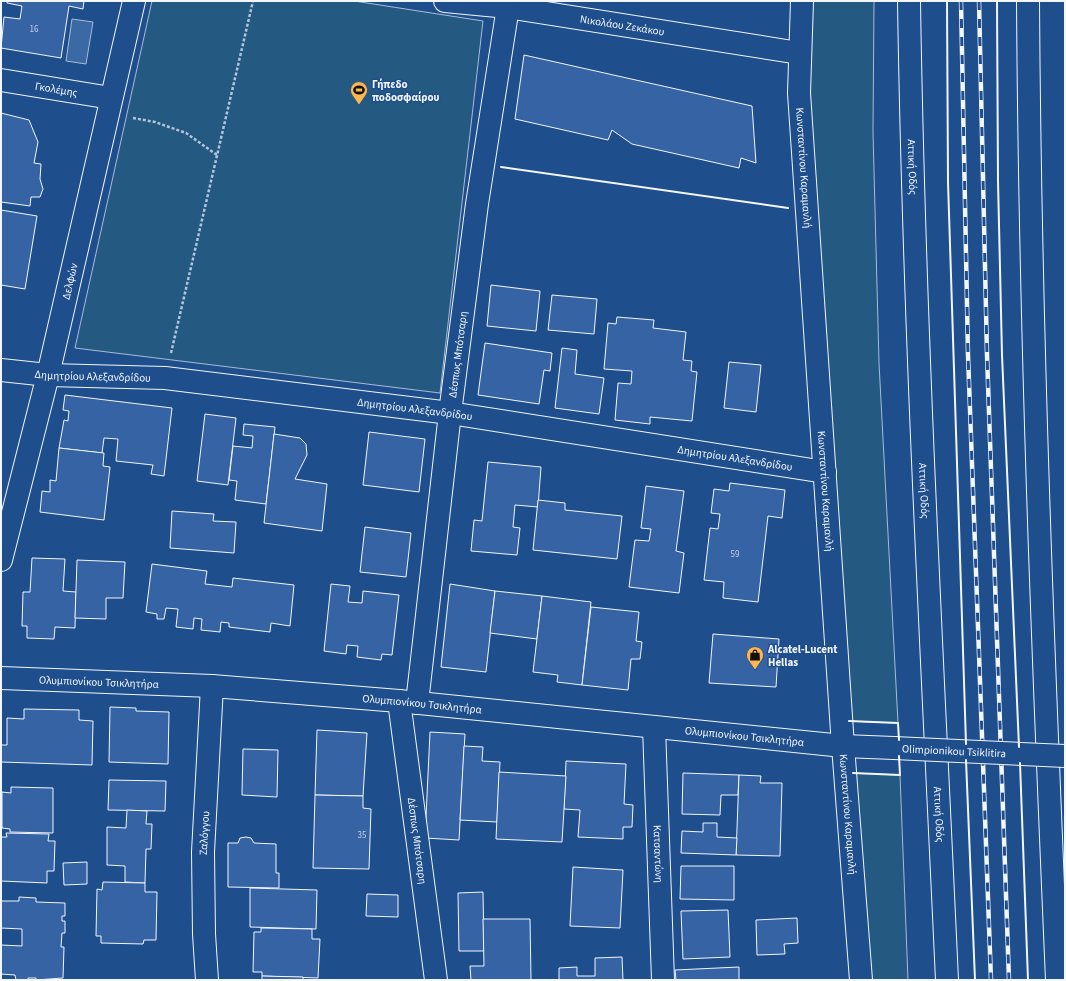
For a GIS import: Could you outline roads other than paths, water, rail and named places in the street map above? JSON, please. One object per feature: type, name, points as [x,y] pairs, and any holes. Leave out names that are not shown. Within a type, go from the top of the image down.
[{"type":"main road","name":"Δελφών","points":[[1,560],[48,375],[134,1]]},
{"type":"main road","name":"Νικολάου Ζεκάκου","points":[[445,1],[508,7],[799,53]]},
{"type":"main road","name":"Κωνσταντίνου Καραμανλή","points":[[802,1],[799,53],[801,132],[846,746],[861,980]]},
{"type":"main road","name":"Αττική Οδός","points":[[909,1],[914,233],[947,980]]},
{"type":"main road","points":[[1028,1],[1029,181],[1034,387],[1040,583],[1057,980]]},
{"type":"main road","name":"Δέσπως Μπότσαρη","points":[[436,980],[408,702],[450,413],[477,204],[508,7]]},
{"type":"main road","name":"Γκολέμης","points":[[1,80],[109,106]]},
{"type":"main road","name":"Δημητρίου Αλεξανδρίδου","points":[[1,370],[48,375],[165,378],[450,413],[825,472]]},
{"type":"main road","name":"Ολυμπιονίκου Τσικλητήρα","points":[[1,678],[212,686],[408,702],[846,746]]},
{"type":"main road","name":"Ζαλόγγου","points":[[207,980],[204,934],[203,852],[212,686]]},
{"type":"main road","name":"Κατσαντώνη","points":[[654,727],[663,980]]},
{"type":"main road","name":"Olimpionikou Tsiklitira","points":[[846,746],[1065,756]]},
{"type":"railway","points":[[961,1],[968,355],[991,980]]},
{"type":"railway","points":[[979,1],[987,355],[1009,980]]},
{"type":"place","name":"Γήπεδο ποδοσφαίρου","points":[[359,105]]},
{"type":"place","name":"Alcatel-Lucent Hellas","points":[[755,670]]}]
